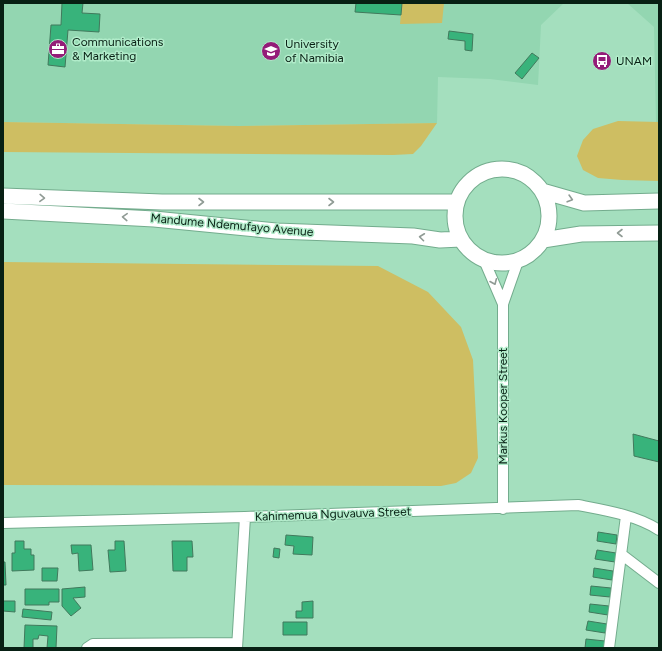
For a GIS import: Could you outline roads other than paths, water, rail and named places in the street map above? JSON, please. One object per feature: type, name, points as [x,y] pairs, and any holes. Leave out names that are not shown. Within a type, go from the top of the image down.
[{"type":"main road","points":[[503,169],[520,173],[535,182],[542,191],[547,202],[550,218],[543,240],[532,253],[518,261],[501,264],[480,258],[468,248],[461,239],[455,220],[457,202],[470,181],[480,175],[491,170],[503,169]]},
{"type":"main road","points":[[542,191],[584,203],[659,202]]},
{"type":"main road","name":"Mandume Ndemufayo Avenue","points":[[3,196],[162,202],[457,202]]},
{"type":"main road","name":"Mandume Ndemufayo Avenue","points":[[3,211],[154,219],[276,231],[414,236],[440,240],[461,239]]},
{"type":"main road","points":[[543,240],[581,234],[659,233]]},
{"type":"street","points":[[480,258],[503,304]]},
{"type":"street","points":[[503,304],[518,261]]},
{"type":"street","name":"Markus Kooper Street","points":[[503,304],[503,509]]},
{"type":"street","name":"Kahimemua Nguvauva Street","points":[[3,523],[503,509],[578,505],[626,516],[659,530]]},
{"type":"street","points":[[609,648],[626,516]]},
{"type":"street","points":[[87,648],[92,644],[237,645],[245,517]]},
{"type":"street","points":[[622,554],[659,583]]},
{"type":"place","name":"Communications & Marketing","points":[[58,49]]},
{"type":"place","name":"University of Namibia","points":[[271,51]]},
{"type":"place","name":"UNAM","points":[[602,61]]}]
